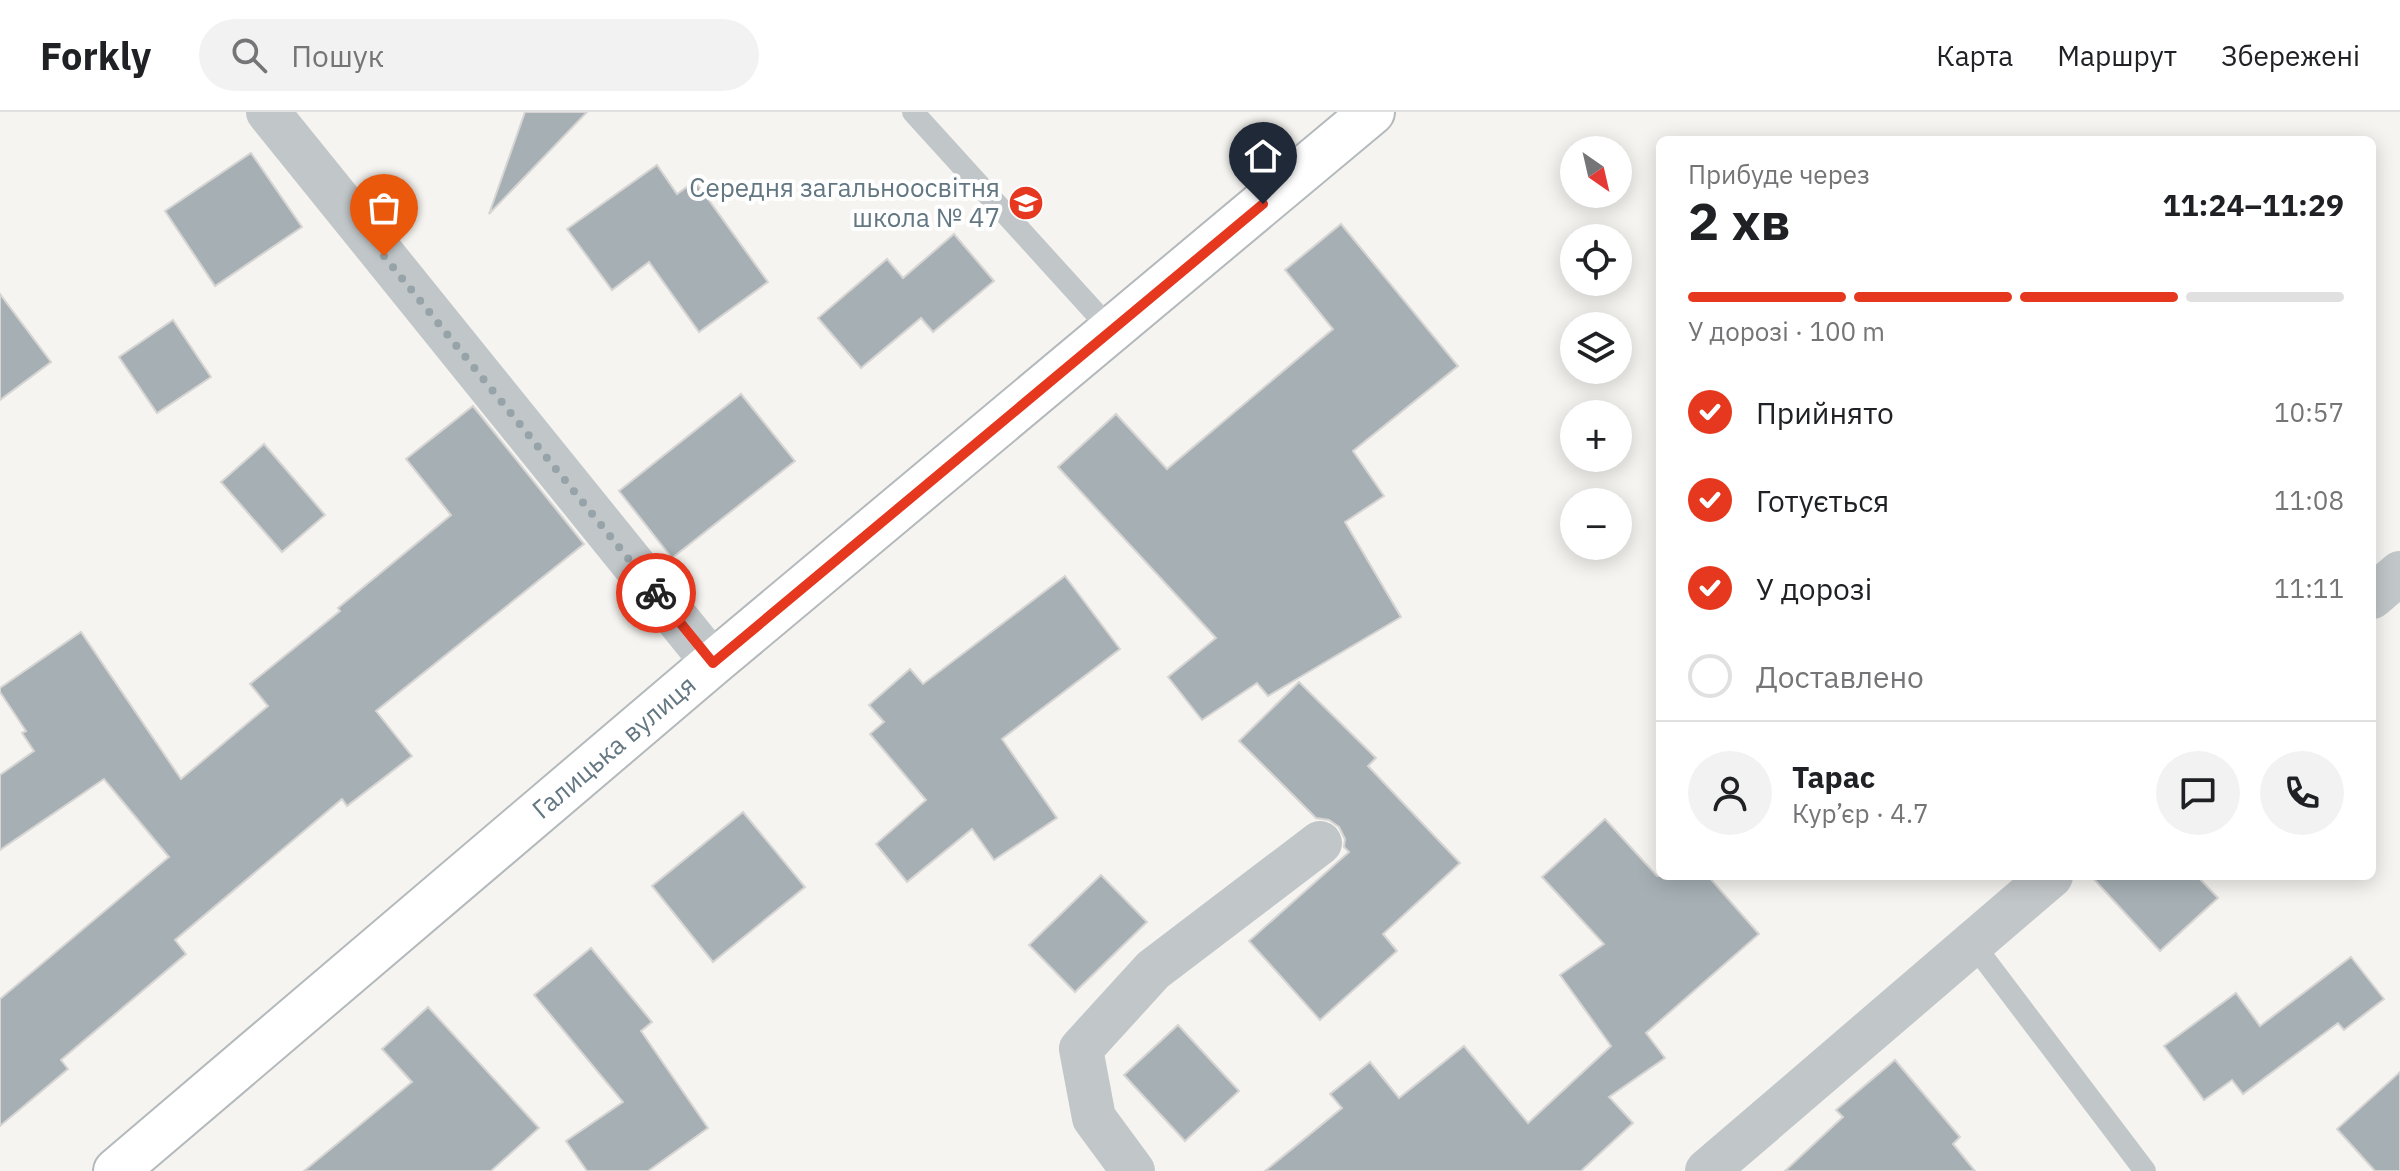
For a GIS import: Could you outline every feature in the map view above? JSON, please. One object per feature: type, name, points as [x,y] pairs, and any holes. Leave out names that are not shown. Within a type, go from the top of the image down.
[{"type":"main road","name":"Галицька вулиця","points":[[116,1171],[713,663],[1372,112]]},
{"type":"street","points":[[268,112],[713,663]]},
{"type":"street","points":[[2376,594],[2400,573]]},
{"type":"street","points":[[1133,1171],[1094,1118],[1081,1049],[1153,970],[1320,843]]},
{"type":"street","points":[[1707,1171],[2046,880]]},
{"type":"lane","points":[[913,112],[1111,330]]},
{"type":"lane","points":[[1973,944],[2145,1171]]},
{"type":"building","points":[[525,112],[587,112],[489,214]]},
{"type":"building","points":[[251,153],[302,227],[215,286],[165,211]]},
{"type":"building","points":[[657,165],[677,194],[695,181],[768,282],[699,332],[649,262],[612,290],[567,229]]},
{"type":"building","points":[[1341,224],[1458,366],[1353,451],[1384,496],[1345,522],[1401,617],[1268,696],[1257,683],[1202,720],[1168,677],[1216,638],[1058,467],[1116,414],[1167,469],[1333,329],[1285,270]]},
{"type":"building","points":[[954,234],[994,281],[933,332],[921,318],[861,368],[818,318],[887,259],[903,278]]},
{"type":"building","points":[[0,294],[51,362],[0,400]]},
{"type":"building","points":[[173,320],[211,377],[157,413],[119,357]]},
{"type":"building","points":[[741,394],[795,461],[672,558],[619,491]]},
{"type":"building","points":[[473,406],[584,544],[376,711],[412,756],[347,806],[342,799],[175,940],[186,954],[61,1060],[68,1069],[0,1126],[0,999],[169,857],[104,779],[0,850],[0,775],[34,751],[22,733],[26,731],[0,688],[81,632],[181,779],[268,706],[250,684],[451,515],[406,459]]},
{"type":"building","points":[[264,444],[325,515],[282,552],[221,482]]},
{"type":"building","points":[[1065,576],[1120,649],[1002,739],[1057,818],[994,860],[972,829],[907,882],[876,844],[926,800],[870,734],[884,722],[869,705],[910,669],[923,684]]},
{"type":"building","points":[[1299,682],[1376,758],[1368,766],[1460,863],[1383,934],[1397,951],[1320,1020],[1249,941],[1349,852],[1344,847],[1345,839],[1339,827],[1329,820],[1316,818],[1239,741]]},
{"type":"building","points":[[743,812],[805,887],[713,962],[652,886]]},
{"type":"building","points":[[1605,819],[1656,875],[1656,880],[1712,880],[1759,934],[1646,1033],[1665,1058],[1609,1097],[1633,1123],[1581,1171],[1265,1171],[1342,1108],[1330,1094],[1370,1062],[1399,1098],[1464,1046],[1528,1123],[1611,1046],[1560,975],[1604,944],[1542,877]]},
{"type":"building","points":[[1101,875],[1147,922],[1075,992],[1029,945]]},
{"type":"building","points":[[2095,880],[2201,880],[2218,898],[2160,951]]},
{"type":"building","points":[[591,948],[652,1022],[641,1031],[708,1128],[648,1171],[587,1171],[566,1141],[623,1102],[534,995]]},
{"type":"building","points":[[2351,957],[2384,999],[2344,1030],[2338,1023],[2243,1094],[2232,1080],[2204,1100],[2164,1046],[2236,993],[2260,1026]]},
{"type":"building","points":[[428,1007],[539,1128],[491,1171],[304,1171],[412,1082],[382,1049]]},
{"type":"building","points":[[1178,1025],[1239,1091],[1185,1141],[1124,1075]]},
{"type":"building","points":[[1895,1060],[1960,1137],[1953,1144],[1975,1171],[1785,1171],[1843,1117],[1836,1110]]},
{"type":"building","points":[[2400,1072],[2400,1171],[2375,1171],[2337,1129]]},
{"type":"way so far","points":[[384,256],[656,593]]},
{"type":"place","name":"Середня загальноосвітня школа № 47","points":[[1026,203]]},
{"type":"route","points":[[656,593],[713,663],[1263,204]]}]
